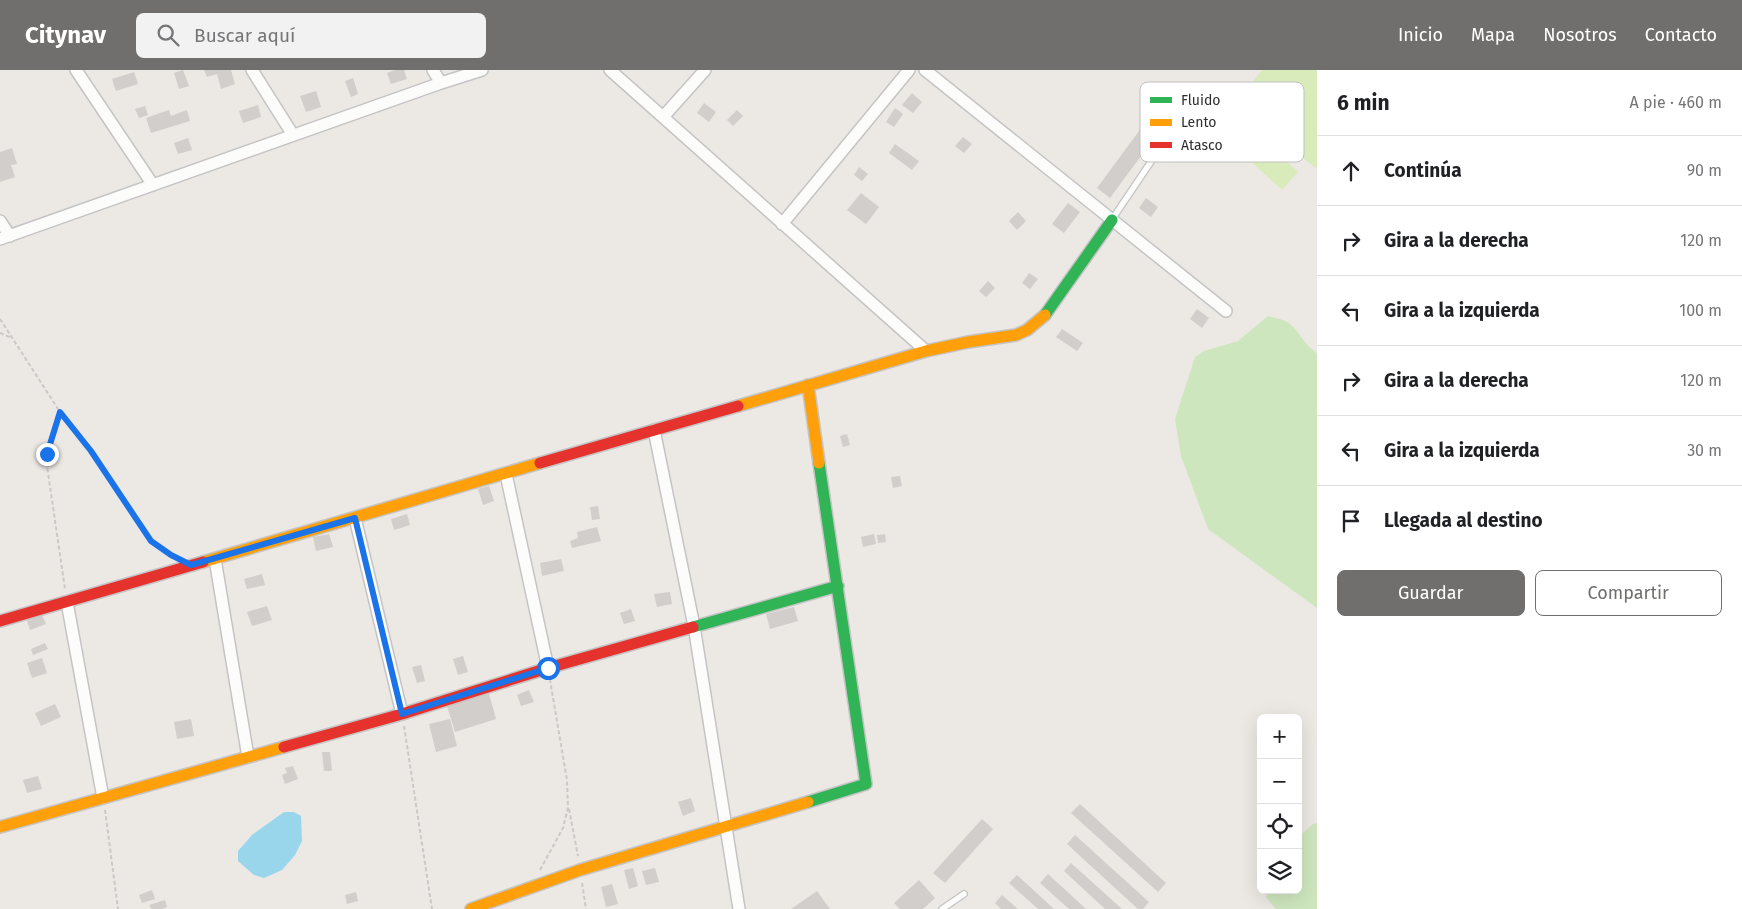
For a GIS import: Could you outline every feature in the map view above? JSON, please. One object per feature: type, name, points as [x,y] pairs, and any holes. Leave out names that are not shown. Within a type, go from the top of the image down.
[{"type":"street","points":[[76,70],[153,185]]},
{"type":"street","points":[[252,70],[294,135]]},
{"type":"street","points":[[433,70],[441,83]]},
{"type":"street","points":[[0,221],[5,238],[482,70]]},
{"type":"street","points":[[610,70],[926,351]]},
{"type":"street","points":[[663,117],[705,70]]},
{"type":"street","points":[[782,224],[909,70]]},
{"type":"street","points":[[925,70],[1226,312]]},
{"type":"street","points":[[0,622],[926,351],[968,342],[1016,335],[1042,320],[1112,220]]},
{"type":"street","points":[[471,909],[580,870],[866,784],[808,385]]},
{"type":"street","points":[[654,430],[694,626],[739,909]]},
{"type":"street","points":[[506,474],[548,668]]},
{"type":"street","points":[[355,518],[402,714]]},
{"type":"street","points":[[215,559],[248,757]]},
{"type":"street","points":[[0,827],[402,714],[548,668],[838,586]]},
{"type":"street","points":[[66,602],[103,798]]},
{"type":"lane","points":[[1112,220],[1151,162]]},
{"type":"lane","points":[[942,909],[964,894]]},
{"type":"path","points":[[0,319],[60,412],[91,451],[151,541],[171,555],[191,565]]},
{"type":"path","points":[[0,333],[12,338]]},
{"type":"path","points":[[60,412],[47,454],[46,466],[66,602]]},
{"type":"path","points":[[539,872],[550,855],[563,828],[568,808],[567,780],[562,744],[548,668]]},
{"type":"path","points":[[402,714],[432,909]]},
{"type":"path","points":[[103,798],[118,909]]},
{"type":"path","points":[[568,802],[586,909]]},
{"type":"green space","points":[[1262,70],[1317,70],[1317,169],[1304,159],[1304,82],[1252,82]]},
{"type":"green space","points":[[1252,162],[1287,162],[1298,172],[1282,190]]},
{"type":"green space","points":[[1268,316],[1285,321],[1291,325],[1317,353],[1317,608],[1208,529],[1181,456],[1175,419],[1195,357],[1204,351],[1238,341]]},
{"type":"green space","points":[[1317,823],[1317,909],[1276,909],[1266,897],[1267,894],[1302,894],[1302,834]]},
{"type":"water","points":[[284,812],[294,812],[301,816],[302,841],[295,855],[282,870],[264,878],[254,875],[238,861],[238,851],[252,835]]},
{"type":"building","points":[[183,70],[189,86],[179,89],[174,73]]},
{"type":"building","points":[[204,70],[231,70],[235,84],[221,89],[217,74],[207,77]]},
{"type":"building","points":[[395,70],[404,70],[407,79],[391,84],[387,73]]},
{"type":"building","points":[[134,72],[138,84],[116,91],[112,79]]},
{"type":"building","points":[[353,78],[358,94],[351,97],[345,81]]},
{"type":"building","points":[[316,91],[321,107],[306,112],[300,96]]},
{"type":"building","points":[[912,93],[922,102],[913,113],[902,105]]},
{"type":"building","points":[[704,103],[716,112],[709,122],[697,113]]},
{"type":"building","points":[[258,105],[261,117],[243,123],[239,111]]},
{"type":"building","points":[[145,106],[148,115],[139,118],[135,109]]},
{"type":"building","points":[[895,108],[903,114],[894,127],[886,122]]},
{"type":"building","points":[[169,110],[171,116],[187,110],[190,121],[151,133],[146,118]]},
{"type":"building","points":[[737,110],[743,116],[733,126],[727,120]]},
{"type":"building","points":[[1140,130],[1140,157],[1110,198],[1097,188]]},
{"type":"building","points":[[963,137],[972,144],[964,153],[955,146]]},
{"type":"building","points":[[188,138],[192,150],[178,154],[174,143]]},
{"type":"building","points":[[895,144],[919,161],[912,170],[889,153]]},
{"type":"building","points":[[12,148],[17,164],[11,165],[15,177],[0,182],[0,152]]},
{"type":"building","points":[[859,167],[868,174],[862,181],[854,175]]},
{"type":"building","points":[[861,193],[879,207],[866,224],[847,210]]},
{"type":"building","points":[[1146,198],[1158,207],[1151,217],[1139,208]]},
{"type":"building","points":[[1068,203],[1080,212],[1064,233],[1052,224]]},
{"type":"building","points":[[1018,212],[1026,221],[1017,230],[1009,221]]},
{"type":"building","points":[[1029,273],[1038,279],[1030,289],[1022,283]]},
{"type":"building","points":[[988,281],[995,288],[986,297],[979,291]]},
{"type":"building","points":[[1197,309],[1209,318],[1202,328],[1190,319]]},
{"type":"building","points":[[1062,329],[1083,343],[1077,351],[1056,337]]},
{"type":"building","points":[[847,434],[850,445],[843,447],[840,436]]},
{"type":"building","points":[[900,476],[902,486],[893,488],[891,477]]},
{"type":"building","points":[[489,486],[494,501],[483,505],[478,489]]},
{"type":"building","points":[[598,506],[600,519],[592,520],[590,507]]},
{"type":"building","points":[[407,514],[410,525],[394,530],[391,519]]},
{"type":"building","points":[[597,527],[601,541],[572,548],[570,541],[578,538],[577,532]]},
{"type":"building","points":[[329,534],[333,547],[316,551],[313,537]]},
{"type":"building","points":[[874,534],[876,544],[863,547],[861,537]]},
{"type":"building","points":[[885,534],[886,542],[878,543],[877,535]]},
{"type":"building","points":[[561,559],[564,571],[542,576],[540,563]]},
{"type":"building","points":[[262,574],[265,585],[247,589],[244,579]]},
{"type":"building","points":[[670,592],[672,604],[657,607],[654,594]]},
{"type":"building","points":[[267,606],[272,620],[252,626],[247,612]]},
{"type":"building","points":[[794,607],[798,621],[770,629],[766,614]]},
{"type":"building","points":[[631,609],[635,621],[624,624],[620,613]]},
{"type":"building","points":[[42,615],[46,624],[30,630],[27,621]]},
{"type":"building","points":[[45,643],[48,649],[33,655],[31,649]]},
{"type":"building","points":[[463,656],[468,672],[458,675],[453,659]]},
{"type":"building","points":[[42,658],[47,673],[32,678],[27,663]]},
{"type":"building","points":[[421,665],[425,681],[417,683],[412,667]]},
{"type":"building","points":[[529,690],[534,702],[521,706],[517,695]]},
{"type":"building","points":[[489,694],[496,719],[455,732],[447,706]]},
{"type":"building","points":[[55,704],[61,717],[41,726],[35,713]]},
{"type":"building","points":[[191,719],[194,736],[177,739],[174,722]]},
{"type":"building","points":[[450,719],[457,746],[436,752],[429,724]]},
{"type":"building","points":[[322,752],[330,752],[332,771],[324,771]]},
{"type":"building","points":[[293,766],[298,779],[285,784],[282,775],[287,773],[285,768]]},
{"type":"building","points":[[38,776],[42,789],[27,793],[23,780]]},
{"type":"building","points":[[691,798],[695,811],[683,816],[678,802]]},
{"type":"building","points":[[1080,804],[1166,883],[1158,892],[1071,813]]},
{"type":"building","points":[[982,819],[993,829],[945,883],[933,873]]},
{"type":"building","points":[[1075,835],[1149,902],[1143,909],[1138,909],[1067,844]]},
{"type":"building","points":[[1071,863],[1122,909],[1105,909],[1064,871]]},
{"type":"building","points":[[633,868],[638,886],[629,889],[624,870]]},
{"type":"building","points":[[655,868],[659,882],[646,885],[642,871]]},
{"type":"building","points":[[1048,874],[1086,909],[1069,909],[1040,883]]},
{"type":"building","points":[[1017,875],[1054,909],[1038,909],[1009,883]]},
{"type":"building","points":[[919,880],[935,898],[923,909],[900,909],[894,903]]},
{"type":"building","points":[[612,884],[618,904],[606,907],[601,887]]},
{"type":"building","points":[[152,890],[155,899],[142,903],[139,895]]},
{"type":"building","points":[[817,891],[830,909],[791,909]]},
{"type":"building","points":[[356,892],[358,901],[347,904],[345,895]]},
{"type":"building","points":[[1002,895],[1018,909],[1001,909],[995,903]]},
{"type":"building","points":[[165,900],[167,907],[162,909],[151,909],[149,905]]},
{"type":"traffic: fast","points":[[1045,315],[1112,220]]},
{"type":"traffic: fast","points":[[808,802],[866,784],[819,463]]},
{"type":"traffic: fast","points":[[693,627],[838,586]]},
{"type":"traffic: slow","points":[[738,406],[926,351],[968,342],[1016,335],[1027,330],[1045,315]]},
{"type":"traffic: slow","points":[[808,385],[819,463]]},
{"type":"traffic: slow","points":[[203,562],[540,463]]},
{"type":"traffic: slow","points":[[0,827],[284,747]]},
{"type":"traffic: slow","points":[[471,909],[580,870],[808,802]]},
{"type":"traffic: jam","points":[[540,463],[738,406]]},
{"type":"traffic: jam","points":[[0,621],[203,562]]},
{"type":"traffic: jam","points":[[284,747],[402,714],[548,668],[693,627]]},
{"type":"route","points":[[47,454],[60,412],[91,451],[151,541],[171,555],[191,565],[355,518],[402,714],[548,668]]}]
